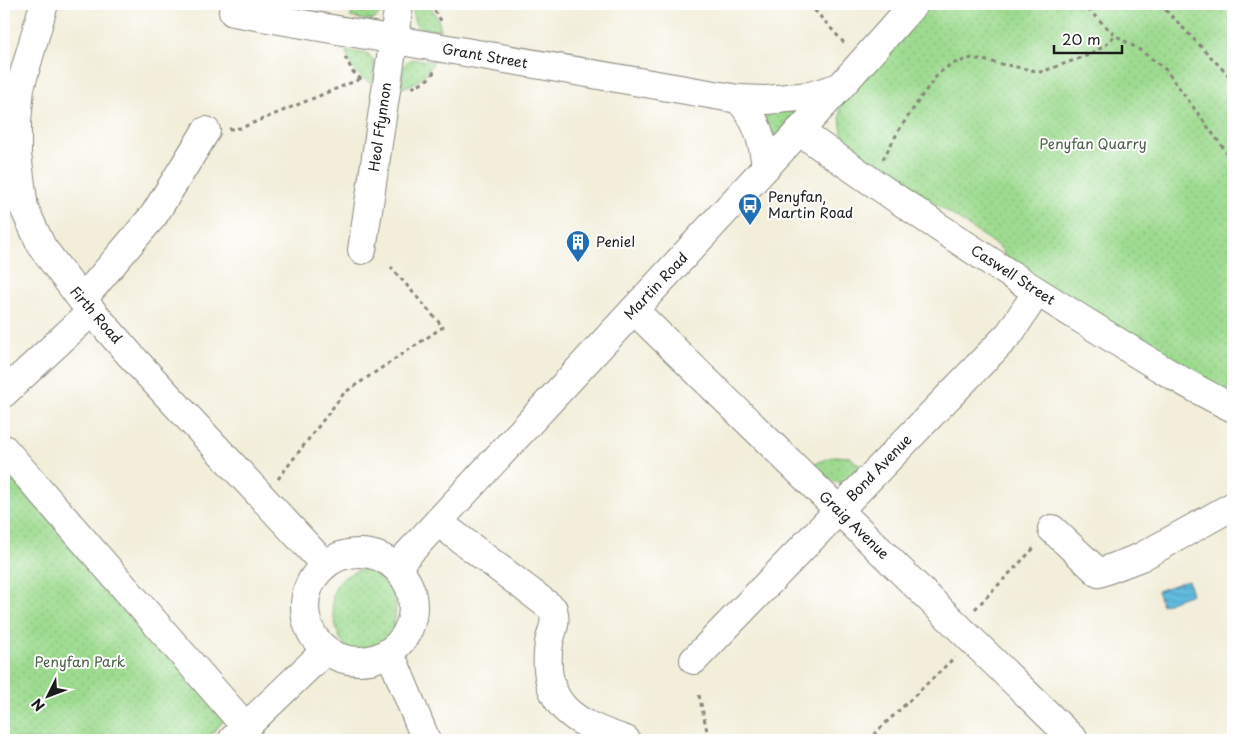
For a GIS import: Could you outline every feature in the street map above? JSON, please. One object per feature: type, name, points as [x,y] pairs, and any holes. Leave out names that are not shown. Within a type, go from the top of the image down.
[{"type":"street","name":"Firth Road","points":[[44,4],[20,88],[14,210],[87,305],[197,428],[324,565]]},
{"type":"street","name":"Heol Ffynnon","points":[[362,250],[399,4]]},
{"type":"street","name":"Martin Road","points":[[396,566],[840,87],[914,4]]},
{"type":"street","name":"Grant Street","points":[[234,8],[394,40],[738,99],[766,100],[810,96],[840,87]]},
{"type":"street","points":[[738,99],[748,110],[756,125],[764,145],[766,167]]},
{"type":"street","points":[[4,393],[87,305],[154,215],[206,131]]},
{"type":"street","name":"Caswell Street","points":[[799,131],[872,183],[1037,292],[1187,385],[1233,408]]},
{"type":"street","name":"Bond Avenue","points":[[694,660],[1010,333],[1037,292]]},
{"type":"street","name":"Graig Avenue","points":[[634,310],[1074,740]]},
{"type":"street","points":[[4,449],[242,734],[326,650]]},
{"type":"street","points":[[1052,529],[1099,573],[1141,557],[1233,506]]},
{"type":"street","points":[[438,522],[553,609],[556,620],[550,643],[548,675],[557,699],[572,717],[599,731],[626,740]]},
{"type":"street","points":[[365,552],[382,557],[396,566],[407,580],[413,596],[414,612],[410,628],[401,642],[388,653],[373,660],[357,662],[341,658],[326,650],[314,638],[306,621],[304,604],[308,587],[317,571],[324,565],[347,553],[365,552]]},
{"type":"street","points":[[388,653],[396,667],[426,740]]},
{"type":"path","points":[[809,4],[852,52]]},
{"type":"path","points":[[1082,4],[1116,35],[1143,52],[1166,70],[1233,161]]},
{"type":"path","points":[[1160,4],[1233,80]]},
{"type":"path","points":[[872,183],[899,130],[938,74],[951,64],[972,58],[1041,72],[1089,55],[1106,45],[1116,35]]},
{"type":"path","points":[[206,131],[241,128],[360,79]]},
{"type":"path","points":[[278,480],[344,393],[443,327],[390,267]]},
{"type":"path","points":[[972,612],[1052,529]]},
{"type":"path","points":[[868,740],[961,651]]},
{"type":"path","points":[[699,696],[709,740]]},
{"type":"green space","points":[[359,4],[382,4],[381,11],[375,19],[371,20],[350,17]]},
{"type":"green space","points":[[414,4],[427,4],[436,16],[441,30],[418,26],[414,19]]},
{"type":"green space","name":"Penyfan Quarry","points":[[928,4],[1233,4],[1233,400],[1005,259],[1002,249],[901,180],[890,183],[867,167],[852,153],[842,134],[840,105],[919,19]]},
{"type":"green space","points":[[346,51],[363,53],[372,58],[374,67],[373,84],[355,71]]},
{"type":"green space","points":[[409,60],[434,61],[421,79],[401,88],[404,65]]},
{"type":"green space","points":[[761,111],[799,111],[775,137],[772,137]]},
{"type":"green space","points":[[834,456],[850,457],[861,467],[841,482],[832,481],[814,464]]},
{"type":"green space","name":"Penyfan Park","points":[[4,460],[228,716],[206,740],[4,740]]},
{"type":"green space","points":[[362,569],[373,571],[387,579],[392,584],[396,599],[391,637],[382,647],[371,652],[358,652],[347,647],[341,641],[332,603],[335,588],[339,582]]},
{"type":"water","points":[[1188,580],[1192,594],[1162,605],[1157,591]]},
{"type":"place","name":"Penyfan, Martin Road","points":[[750,226]]},
{"type":"place","name":"Peniel","points":[[578,263]]}]
